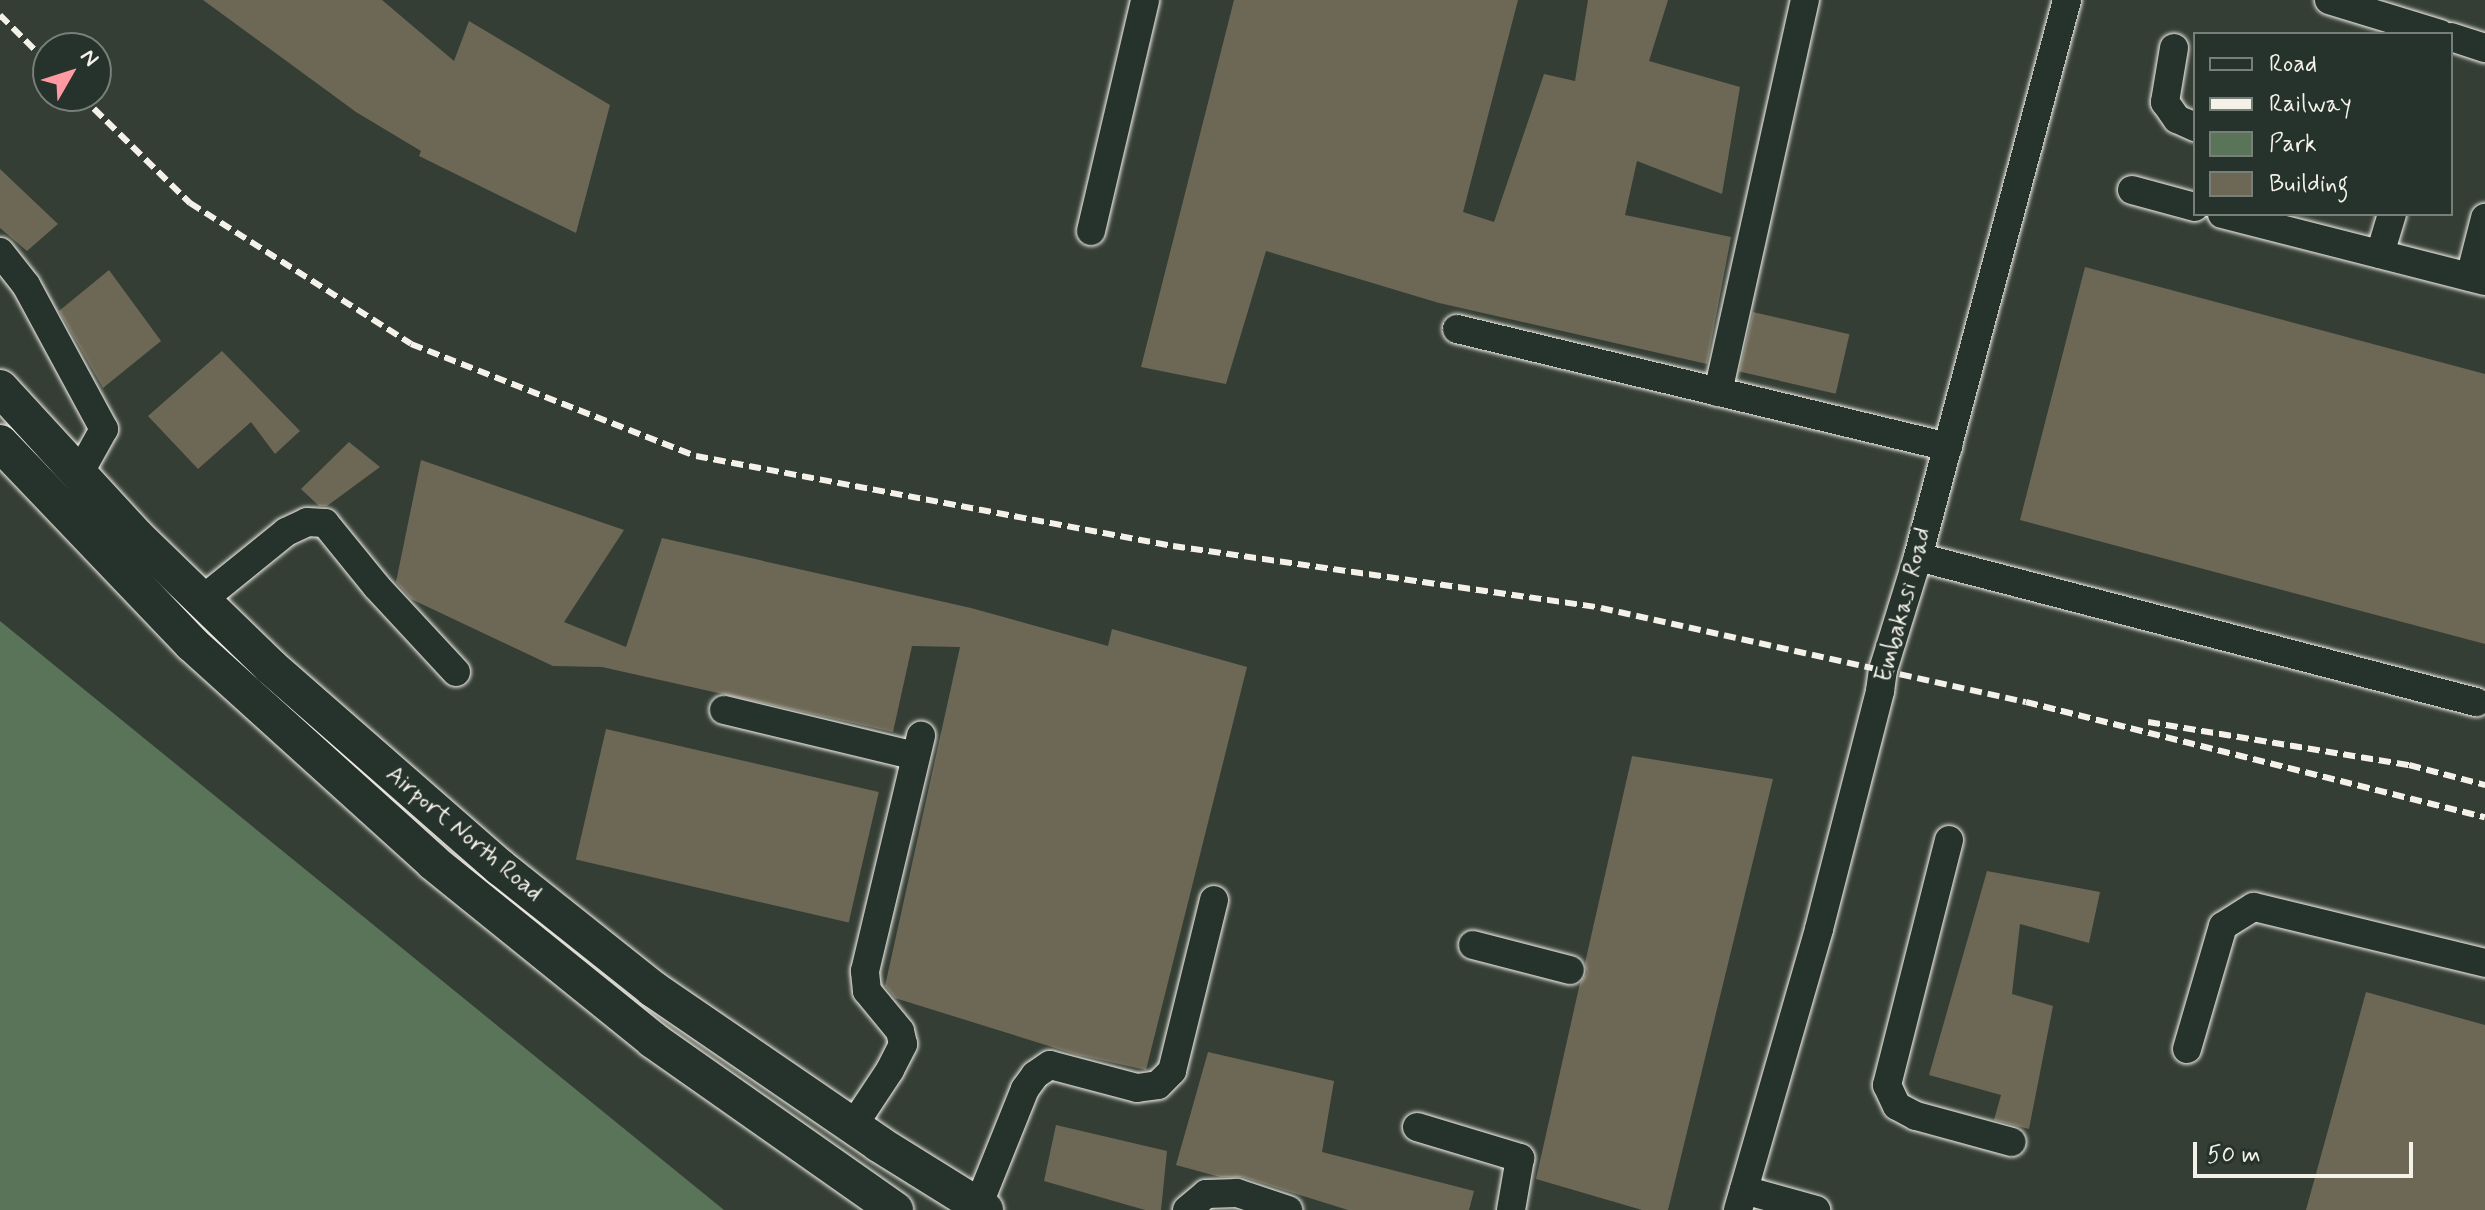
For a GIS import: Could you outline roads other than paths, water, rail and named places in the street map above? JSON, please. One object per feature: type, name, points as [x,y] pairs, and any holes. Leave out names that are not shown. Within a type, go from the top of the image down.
[{"type":"main road","name":"Airport North Road","points":[[0,388],[79,474],[271,667],[501,868],[653,989],[853,1126],[981,1208]]},
{"type":"main road","name":"Airport North Road","points":[[0,443],[192,644],[434,863],[653,1040],[895,1210]]},
{"type":"street","points":[[1091,231],[1145,0]]},
{"type":"street","points":[[1718,392],[1805,0]]},
{"type":"street","name":"Embakasi Road","points":[[1741,1200],[1819,929],[1883,670],[1918,557],[2067,0]]},
{"type":"street","points":[[2329,0],[2433,32]]},
{"type":"street","points":[[2453,38],[2485,48]]},
{"type":"street","points":[[2174,48],[2165,102],[2177,119],[2193,126]]},
{"type":"street","points":[[2132,190],[2193,206]]},
{"type":"street","points":[[2237,216],[2312,226],[2380,254],[2478,279],[2485,218]]},
{"type":"street","points":[[2380,254],[2391,216]]},
{"type":"street","points":[[0,252],[26,285],[104,429],[79,474]]},
{"type":"street","points":[[1457,329],[1948,447]]},
{"type":"street","points":[[202,600],[286,532],[307,522],[325,523],[377,587],[456,672]]},
{"type":"street","points":[[1918,557],[2476,702]]},
{"type":"street","points":[[724,710],[918,746],[865,971],[867,991],[900,1031],[903,1044],[890,1070],[853,1126]]},
{"type":"street","points":[[1949,840],[1922,959],[1887,1085],[1897,1106],[1916,1116],[2012,1142]]},
{"type":"street","points":[[981,1208],[1025,1089],[1035,1075],[1050,1065],[1137,1088],[1158,1085],[1172,1071],[1214,900]]},
{"type":"street","points":[[2187,1049],[2223,926],[2254,907],[2485,963]]},
{"type":"street","points":[[1473,945],[1570,970]]},
{"type":"street","points":[[1417,1127],[1520,1158],[1511,1210]]},
{"type":"street","points":[[1187,1210],[1206,1194],[1237,1193],[1288,1210]]},
{"type":"street","points":[[1741,1200],[1816,1210]]},
{"type":"railway","points":[[0,15],[32,47]]},
{"type":"railway","points":[[97,112],[190,203],[411,344],[696,456],[1173,546],[1601,608],[2026,702],[2485,817]]},
{"type":"railway","points":[[2148,722],[2409,765],[2485,785]]}]
